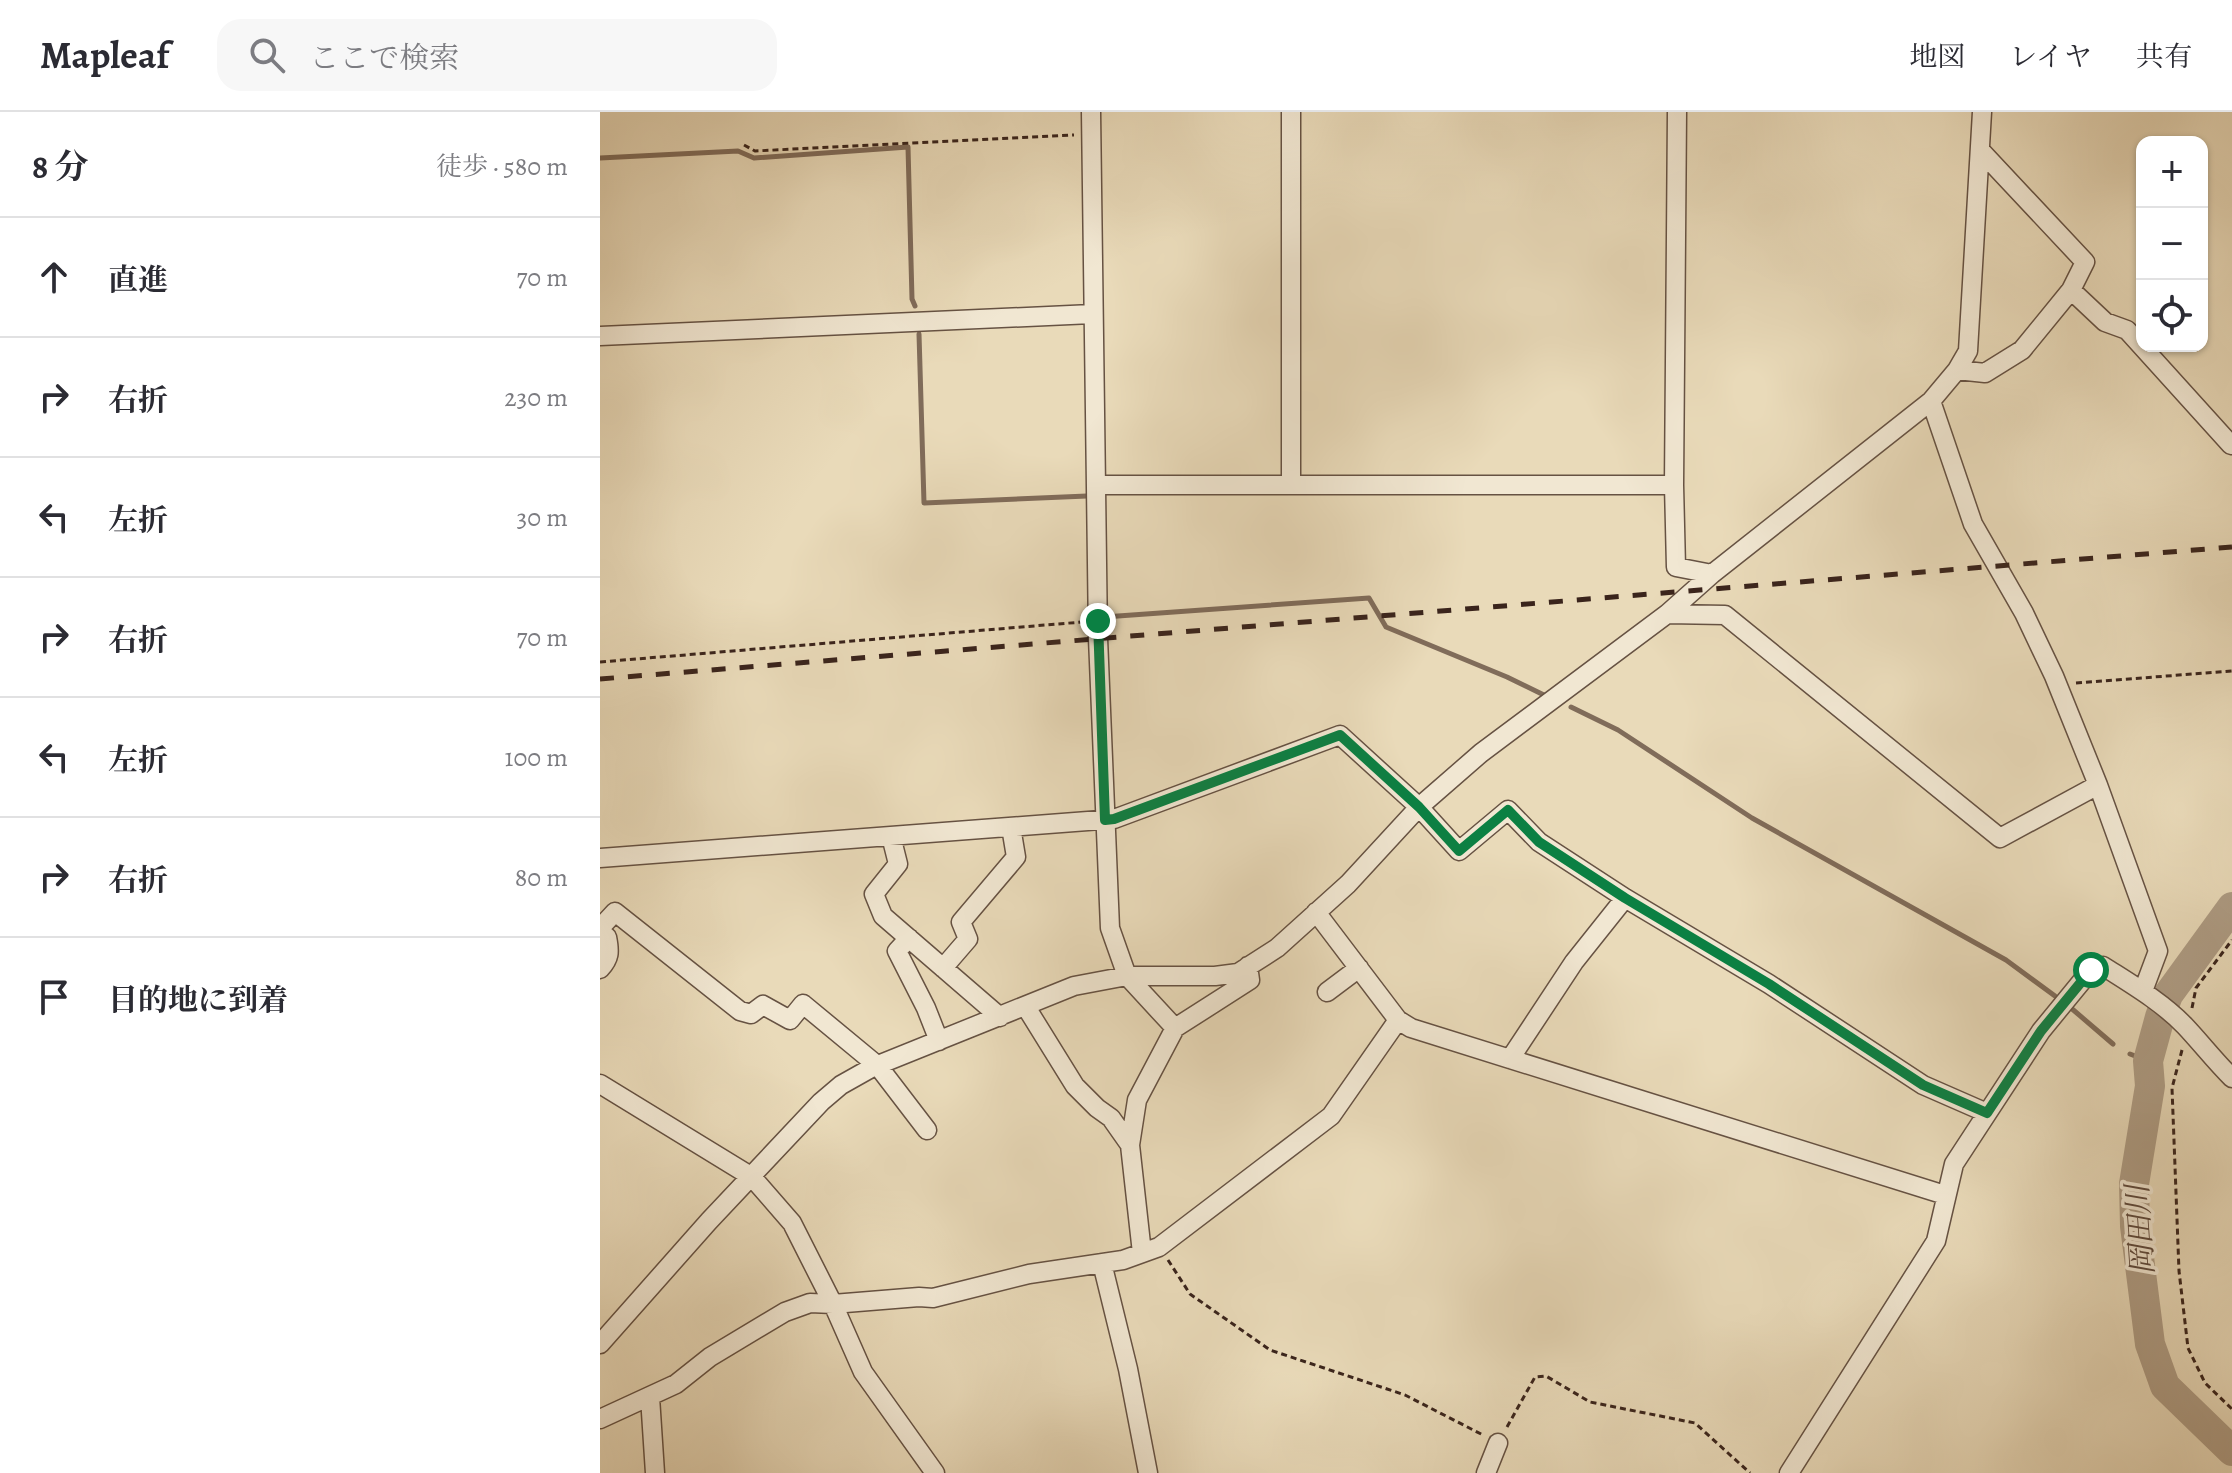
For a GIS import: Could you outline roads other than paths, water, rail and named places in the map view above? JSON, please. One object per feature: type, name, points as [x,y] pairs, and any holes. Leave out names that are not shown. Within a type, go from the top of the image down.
[{"type":"street","points":[[1091,112],[1098,621],[1110,928],[1127,976],[1175,1028]]},
{"type":"street","points":[[1291,112],[1291,485]]},
{"type":"street","points":[[1677,112],[1676,567],[1712,574]]},
{"type":"street","points":[[600,1344],[821,1102],[841,1085],[878,1066],[1074,986],[1127,976],[1238,973],[1277,948],[1348,884],[1419,807],[1481,753],[1667,614],[1712,574],[1931,401],[1957,370],[1968,351],[1982,112]]},
{"type":"street","points":[[1957,370],[1985,373],[2022,350],[2071,290],[2085,262],[1980,150]]},
{"type":"street","points":[[2071,290],[2105,322],[2127,330],[2231,445]]},
{"type":"street","points":[[600,336],[1092,314]]},
{"type":"street","points":[[1931,401],[1973,524],[2024,613],[2057,684],[2098,785],[2158,951],[2143,991]]},
{"type":"street","points":[[1096,485],[1674,485]]},
{"type":"street","points":[[1667,614],[1725,615],[2000,838],[2098,785]]},
{"type":"street","points":[[600,858],[1114,819],[1340,735],[1419,807],[1459,851],[1508,810],[1539,842],[1625,898],[1769,984],[1923,1085],[1987,1113]]},
{"type":"street","points":[[943,968],[968,939],[961,922],[1016,857],[1011,827]]},
{"type":"street","points":[[891,836],[898,864],[874,894],[883,916],[1000,1017]]},
{"type":"street","points":[[1510,1059],[1574,962],[1625,898]]},
{"type":"street","points":[[600,969],[610,953],[607,937],[600,930],[615,912],[740,1011],[751,1014],[763,1005],[790,1020],[803,1004],[878,1066],[927,1130]]},
{"type":"street","points":[[1316,912],[1398,1020],[1411,1028],[1945,1195]]},
{"type":"street","points":[[909,938],[897,951],[939,1041]]},
{"type":"street","points":[[1151,1250],[1130,1145],[1137,1100],[1175,1028],[1250,980],[1248,966]]},
{"type":"street","points":[[1789,1473],[1936,1241],[1954,1164],[2041,1031],[2091,970],[2103,966],[2143,991],[2186,1027],[2232,1078]]},
{"type":"street","points":[[1327,992],[1359,968]]},
{"type":"street","points":[[1026,1007],[1075,1086],[1111,1118],[1130,1145]]},
{"type":"street","points":[[600,1419],[676,1384],[710,1357],[785,1312],[810,1303],[933,1298],[1029,1274],[1102,1263],[1151,1250],[1331,1116],[1398,1020]]},
{"type":"street","points":[[600,1084],[752,1177],[792,1223],[863,1372],[935,1473]]},
{"type":"street","points":[[1102,1263],[1128,1369],[1148,1473]]},
{"type":"street","points":[[650,1397],[655,1473]]},
{"type":"street","points":[[1486,1473],[1498,1443]]},
{"type":"waterway","points":[[600,158],[738,151],[754,158],[908,147],[912,299],[915,306]]},
{"type":"waterway","points":[[919,334],[924,503],[1087,496]]},
{"type":"waterway","points":[[1104,612],[1104,617],[1369,598],[1386,627],[1546,696]]},
{"type":"waterway","points":[[1571,707],[1618,730],[1752,818],[2006,960],[2055,996]]},
{"type":"waterway","name":"岡田川","points":[[2232,907],[2168,995],[2160,1017],[2148,1061],[2150,1086],[2134,1184],[2135,1226],[2150,1344],[2165,1386],[2232,1451]]},
{"type":"waterway","points":[[2071,1008],[2113,1044]]},
{"type":"waterway","points":[[2130,1054],[2148,1061]]},
{"type":"railway","points":[[600,679],[2232,547]]}]
